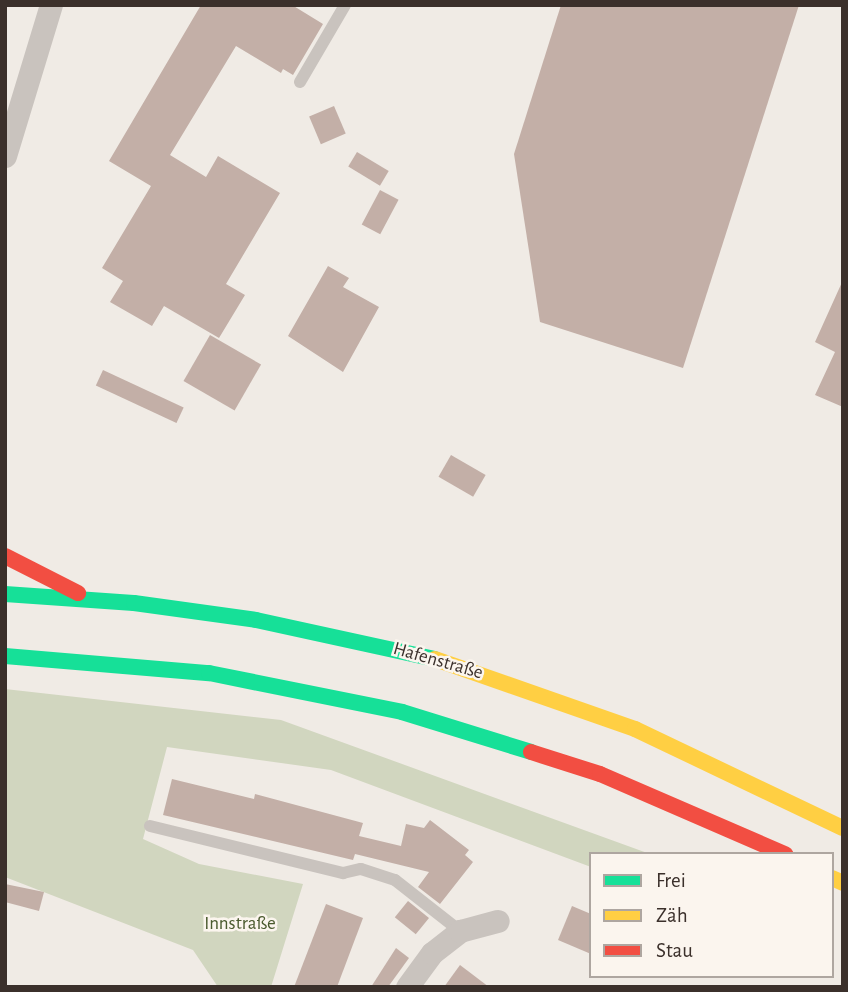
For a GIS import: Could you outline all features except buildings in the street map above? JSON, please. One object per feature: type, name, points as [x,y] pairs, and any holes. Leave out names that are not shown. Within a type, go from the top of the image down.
[{"type":"main road","points":[[5,556],[89,599]]},
{"type":"main road","name":"Hafenstraße","points":[[5,594],[89,599],[307,629],[482,673],[678,747],[843,828]]},
{"type":"main road","points":[[5,656],[209,673],[433,719],[600,774],[780,852]]},
{"type":"street","points":[[5,156],[51,5]]},
{"type":"street","points":[[407,987],[432,953],[460,931],[498,921]]},
{"type":"lane","points":[[300,82],[345,5]]},
{"type":"lane","points":[[150,826],[344,873],[361,869],[395,880],[460,931]]},
{"type":"green space","name":"Innstraße","points":[[5,689],[281,720],[644,852],[589,852],[589,866],[331,770],[167,747],[143,839],[199,864],[303,884],[271,987],[218,987],[193,950],[5,877]]},
{"type":"traffic: fast","points":[[5,594],[134,603],[256,620],[435,659]]},
{"type":"traffic: fast","points":[[5,656],[209,673],[402,712],[531,752]]},
{"type":"traffic: slow","points":[[435,659],[635,729],[843,828]]},
{"type":"traffic: slow","points":[[834,879],[843,883]]},
{"type":"traffic: jam","points":[[5,556],[78,593]]},
{"type":"traffic: jam","points":[[531,752],[600,774],[780,852]]}]
